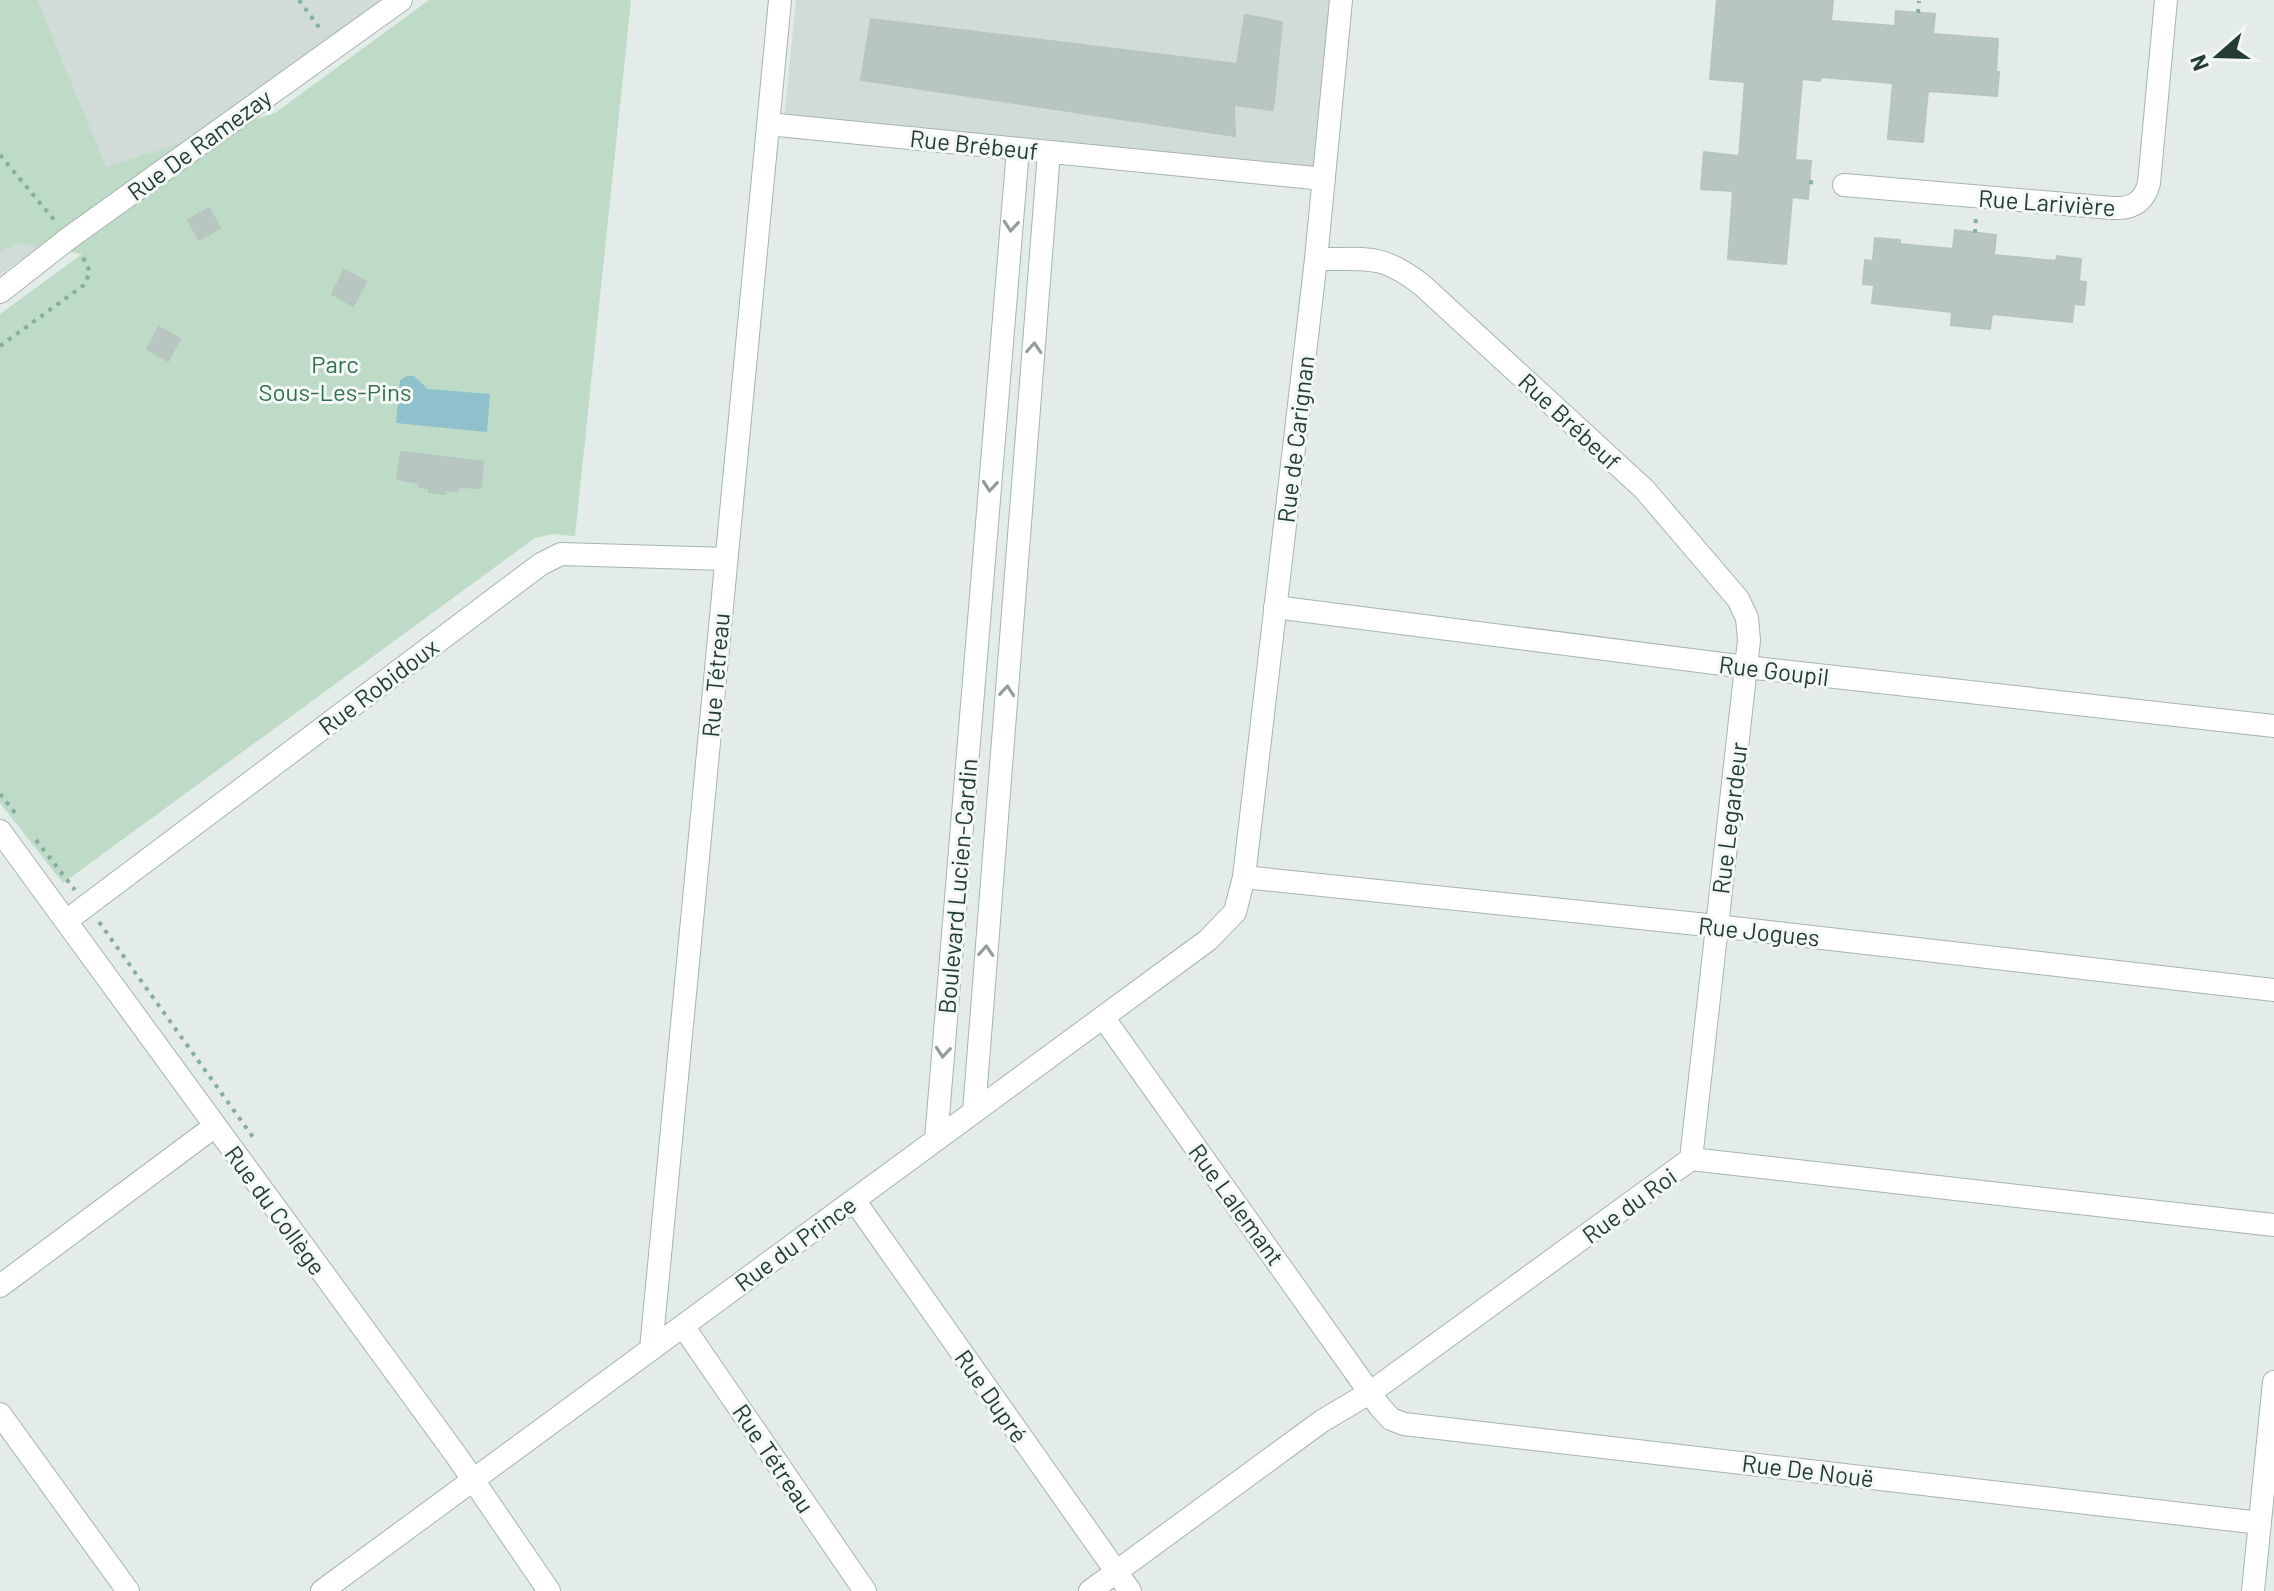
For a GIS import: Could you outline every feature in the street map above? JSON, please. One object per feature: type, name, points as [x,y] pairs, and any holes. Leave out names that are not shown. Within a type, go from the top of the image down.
[{"type":"street","name":"Rue De Ramezay","points":[[0,292],[69,238],[401,0]]},
{"type":"street","name":"Rue Tétreau","points":[[651,1349],[780,0]]},
{"type":"street","name":"Rue de Carignan","points":[[1244,877],[1316,259],[1341,0]]},
{"type":"street","name":"Rue Larivière","points":[[1844,185],[2112,208],[2134,205],[2146,194],[2149,183],[2166,0]]},
{"type":"street","name":"Rue Brébeuf","points":[[768,124],[1324,179]]},
{"type":"street","name":"Boulevard Lucien-Cardin","points":[[936,1140],[1018,149]]},
{"type":"street","name":"Boulevard Lucien-Cardin","points":[[974,1112],[1049,152]]},
{"type":"street","name":"Rue Brébeuf","points":[[1316,259],[1374,258],[1402,269],[1644,489],[1738,599],[1747,618],[1749,640],[1746,667]]},
{"type":"street","points":[[997,400],[1029,402]]},
{"type":"street","name":"Rue Robidoux","points":[[66,921],[541,564],[561,554],[726,559]]},
{"type":"street","name":"Rue Goupil","points":[[1275,607],[1746,667],[2274,726]]},
{"type":"street","points":[[978,631],[1011,635]]},
{"type":"street","name":"Rue Legardeur","points":[[1691,1159],[1746,667]]},
{"type":"street","name":"Rue du Collège","points":[[0,831],[456,1455],[549,1591]]},
{"type":"street","points":[[961,838],[995,842]]},
{"type":"street","name":"Rue du Prince","points":[[322,1591],[1208,940],[1235,912],[1244,877]]},
{"type":"street","name":"Rue Jogues","points":[[1244,877],[1717,926],[2274,990]]},
{"type":"street","name":"Rue Lalemant","points":[[1103,1017],[1371,1392]]},
{"type":"street","points":[[0,1286],[215,1126]]},
{"type":"street","name":"Rue du Roi","points":[[1090,1591],[1322,1421],[1371,1392],[1691,1159],[2274,1225]]},
{"type":"street","name":"Rue Dupré","points":[[854,1200],[1130,1591]]},
{"type":"street","name":"Rue Tétreau","points":[[683,1326],[865,1591]]},
{"type":"street","points":[[2261,1581],[2260,1523],[2274,1382]]},
{"type":"street","name":"Rue De Nouë","points":[[1371,1392],[1391,1419],[1404,1424],[2260,1523]]},
{"type":"street","points":[[0,1414],[128,1591]]},
{"type":"path","points":[[299,0],[334,49]]},
{"type":"path","points":[[1918,13],[1919,1]]},
{"type":"path","points":[[0,155],[82,254],[90,272],[84,285],[0,346]]},
{"type":"path","points":[[1809,182],[1818,183]]},
{"type":"shaded area","points":[[0,0],[385,0],[0,275]]},
{"type":"shaded area","points":[[796,0],[1336,0],[1321,174],[784,120]]},
{"type":"green space","name":"Parc Sous-Les-Pins","points":[[0,0],[37,0],[106,167],[275,113],[429,0],[631,0],[575,536],[554,534],[535,538],[63,883],[0,803],[0,314],[82,254],[18,243],[0,252]]},
{"type":"water","points":[[414,376],[428,389],[490,394],[487,432],[396,423],[400,380]]},
{"type":"building","points":[[1717,0],[1833,0],[1831,21],[1895,26],[1896,11],[1935,14],[1933,34],[1998,39],[1997,96],[1928,91],[1923,142],[1888,139],[1893,83],[1821,77],[1820,81],[1802,79],[1795,160],[1811,161],[1808,199],[1792,197],[1786,264],[1728,259],[1733,191],[1701,189],[1704,152],[1739,156],[1745,82],[1710,79]]},
{"type":"building","points":[[1245,15],[1282,22],[1273,110],[1234,105],[1235,136],[861,80],[871,19],[1237,64]]},
{"type":"building","points":[[209,208],[220,228],[199,240],[188,220]]},
{"type":"building","points":[[1955,230],[1996,235],[1994,255],[2056,261],[2057,256],[2081,259],[2079,281],[2086,282],[2084,305],[2074,304],[2072,322],[1992,314],[1990,329],[1951,325],[1952,312],[1872,303],[1874,285],[1863,284],[1865,260],[1873,261],[1875,238],[1900,240],[1900,244],[1953,249]]},
{"type":"building","points":[[344,270],[366,282],[353,306],[332,294]]},
{"type":"building","points":[[159,327],[180,339],[168,361],[147,349]]},
{"type":"building","points":[[401,452],[483,462],[481,488],[459,487],[457,491],[446,490],[445,494],[429,492],[429,488],[419,487],[419,483],[397,479]]}]
